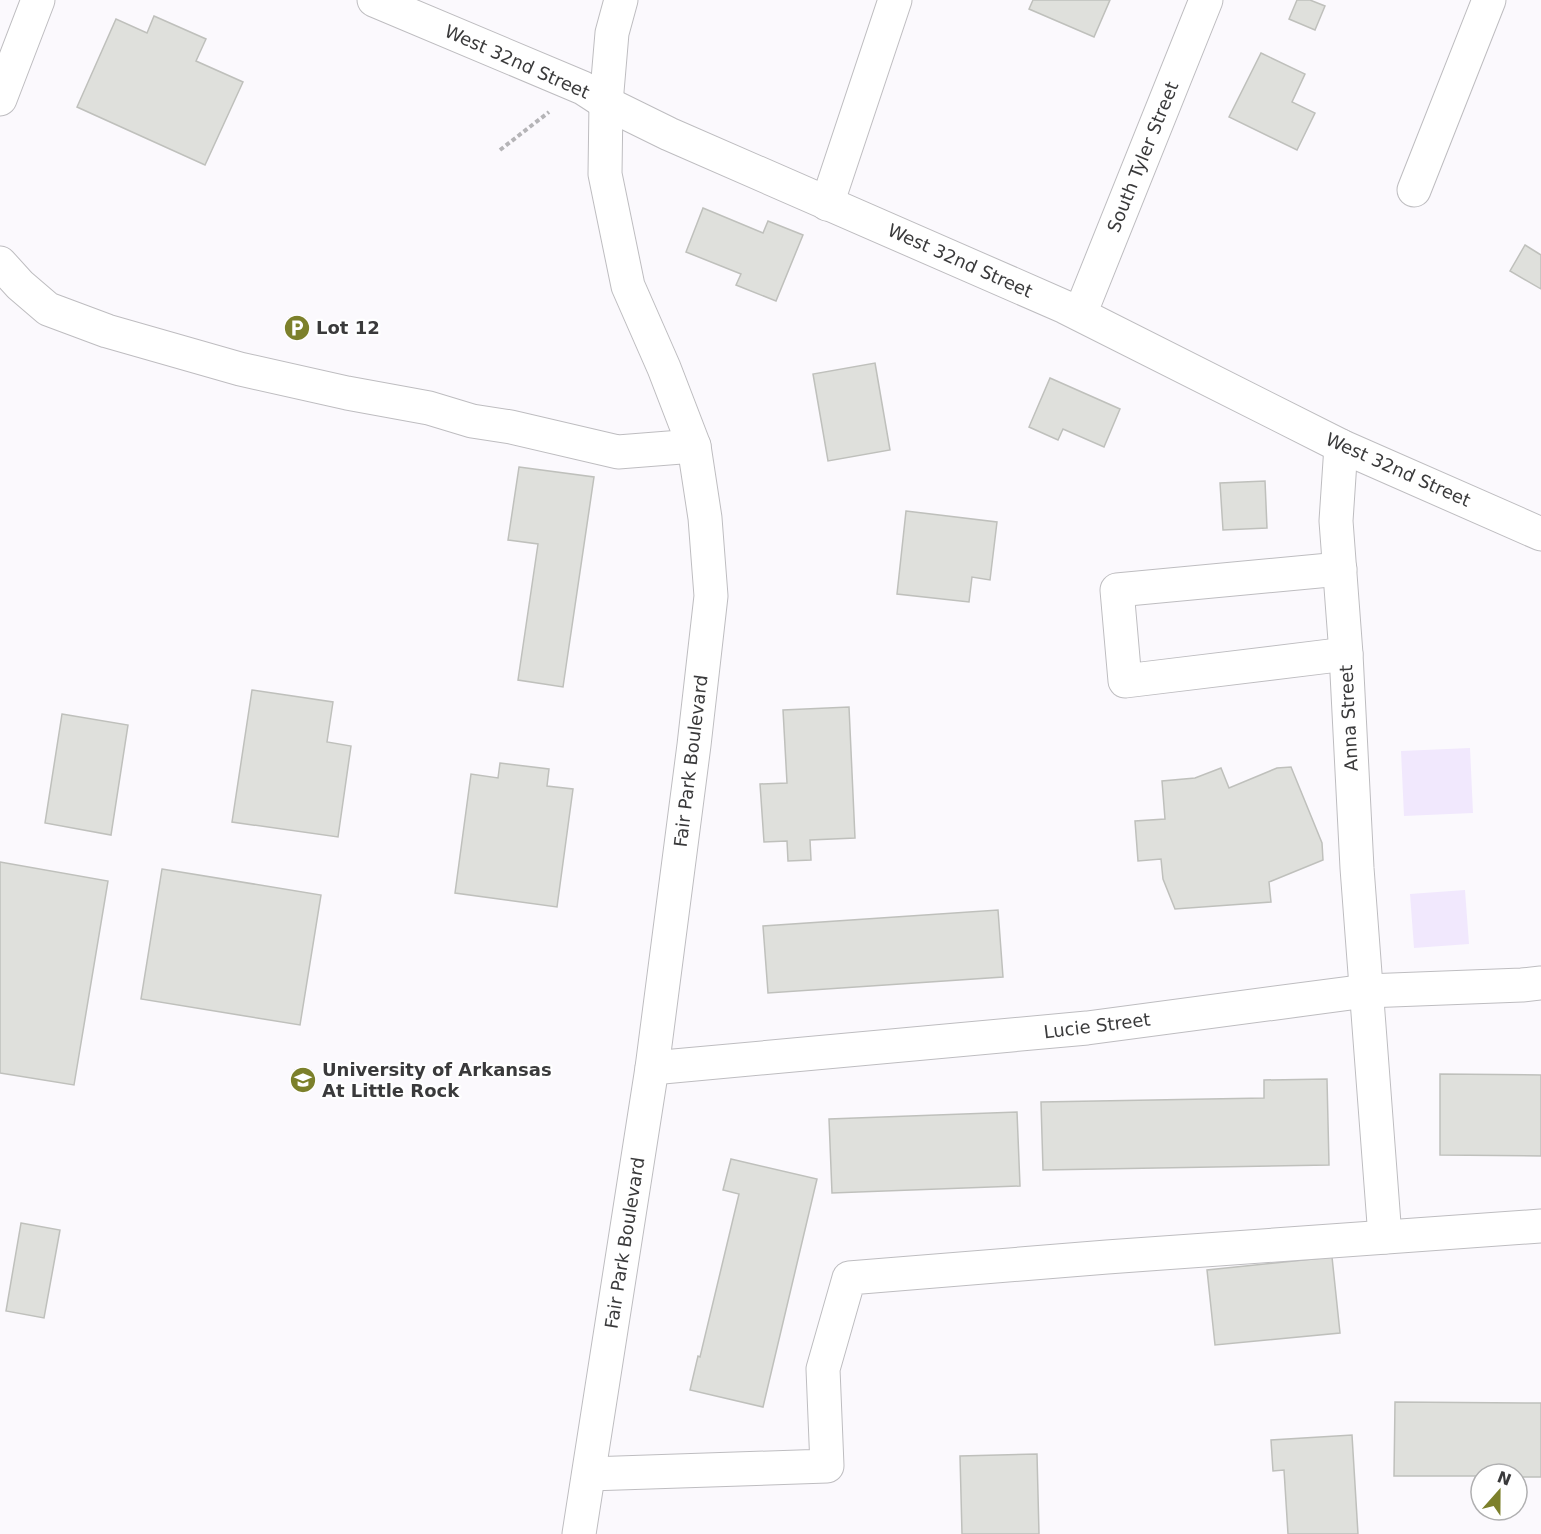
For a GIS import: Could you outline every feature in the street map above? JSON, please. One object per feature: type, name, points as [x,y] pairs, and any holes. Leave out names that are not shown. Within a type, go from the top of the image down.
[{"type":"street","points":[[0,99],[38,0]]},
{"type":"street","name":"West 32nd Street","points":[[374,0],[574,84],[606,103],[669,134],[1080,314],[1341,446],[1541,534]]},
{"type":"street","name":"Fair Park Boulevard","points":[[579,1534],[652,1068],[711,596],[705,518],[694,446],[664,368],[628,286],[605,174],[606,103],[612,33],[621,0]]},
{"type":"street","points":[[827,204],[895,0]]},
{"type":"street","name":"South Tyler Street","points":[[1080,314],[1206,0]]},
{"type":"street","points":[[1414,190],[1489,0]]},
{"type":"street","points":[[0,263],[20,285],[48,309],[107,331],[240,369],[347,393],[429,408],[472,421],[511,427],[618,452],[694,446]]},
{"type":"street","name":"Anna Street","points":[[1341,446],[1336,521],[1346,654],[1357,868],[1385,1237]]},
{"type":"street","points":[[1340,569],[1117,590],[1125,681],[1346,654]]},
{"type":"street","name":"Lucie Street","points":[[652,1068],[1087,1028],[1366,991],[1541,983]]},
{"type":"street","points":[[589,1474],[827,1466],[824,1369],[849,1278],[1541,1226]]},
{"type":"path","points":[[500,150],[550,111]]},
{"type":"shaded area","points":[[1470,748],[1473,813],[1404,816],[1401,751]]},
{"type":"shaded area","points":[[1465,890],[1469,944],[1414,948],[1410,894]]},
{"type":"building","points":[[1033,0],[1110,0],[1094,37],[1029,9]]},
{"type":"building","points":[[1297,0],[1310,0],[1325,6],[1315,30],[1289,19]]},
{"type":"building","points":[[154,16],[206,39],[196,61],[243,82],[205,165],[77,107],[116,19],[147,33]]},
{"type":"building","points":[[1261,53],[1305,74],[1292,102],[1315,113],[1297,150],[1229,117]]},
{"type":"building","points":[[703,208],[763,233],[768,221],[803,235],[776,301],[736,285],[741,274],[686,252]]},
{"type":"building","points":[[1525,245],[1541,255],[1541,289],[1510,271]]},
{"type":"building","points":[[875,363],[890,450],[828,461],[813,374]]},
{"type":"building","points":[[1050,378],[1120,409],[1104,447],[1063,429],[1058,440],[1029,427]]},
{"type":"building","points":[[519,467],[594,477],[563,687],[518,680],[538,544],[508,540]]},
{"type":"building","points":[[1265,481],[1267,528],[1223,530],[1220,483]]},
{"type":"building","points":[[906,511],[997,522],[990,580],[972,577],[969,602],[897,594]]},
{"type":"building","points":[[252,690],[333,702],[327,742],[351,746],[338,837],[232,822]]},
{"type":"building","points":[[849,707],[855,838],[810,840],[811,860],[788,861],[787,841],[764,842],[760,784],[787,783],[783,710]]},
{"type":"building","points":[[62,714],[128,725],[111,835],[45,823]]},
{"type":"building","points":[[500,763],[549,769],[547,786],[573,789],[557,907],[455,893],[471,774],[498,778]]},
{"type":"building","points":[[1291,767],[1322,843],[1323,860],[1269,882],[1271,902],[1175,909],[1163,879],[1161,859],[1138,861],[1135,821],[1165,819],[1162,781],[1195,778],[1221,768],[1229,788],[1277,768]]},
{"type":"building","points":[[0,862],[108,881],[74,1085],[0,1073]]},
{"type":"building","points":[[162,869],[321,895],[300,1025],[141,999]]},
{"type":"building","points":[[998,910],[1003,977],[768,993],[763,926]]},
{"type":"building","points":[[1440,1074],[1541,1075],[1541,1156],[1440,1155]]},
{"type":"building","points":[[1327,1079],[1329,1165],[1043,1170],[1041,1102],[1264,1098],[1264,1080]]},
{"type":"building","points":[[1017,1112],[1020,1186],[832,1193],[829,1119]]},
{"type":"building","points":[[731,1159],[817,1179],[763,1407],[690,1390],[739,1194],[723,1190]]},
{"type":"building","points":[[21,1223],[60,1230],[44,1318],[6,1311]]},
{"type":"building","points":[[1332,1257],[1340,1333],[1215,1345],[1207,1270]]},
{"type":"building","points":[[1395,1402],[1541,1403],[1541,1477],[1529,1477],[1529,1462],[1469,1462],[1469,1476],[1394,1476]]},
{"type":"building","points":[[1352,1435],[1358,1534],[1288,1534],[1284,1470],[1273,1471],[1271,1440]]},
{"type":"building","points":[[1037,1454],[1039,1534],[962,1534],[960,1456]]},
{"type":"place","name":"Lot 12","points":[[297,328]]},
{"type":"place","name":"University of Arkansas At Little Rock","points":[[303,1080]]}]
